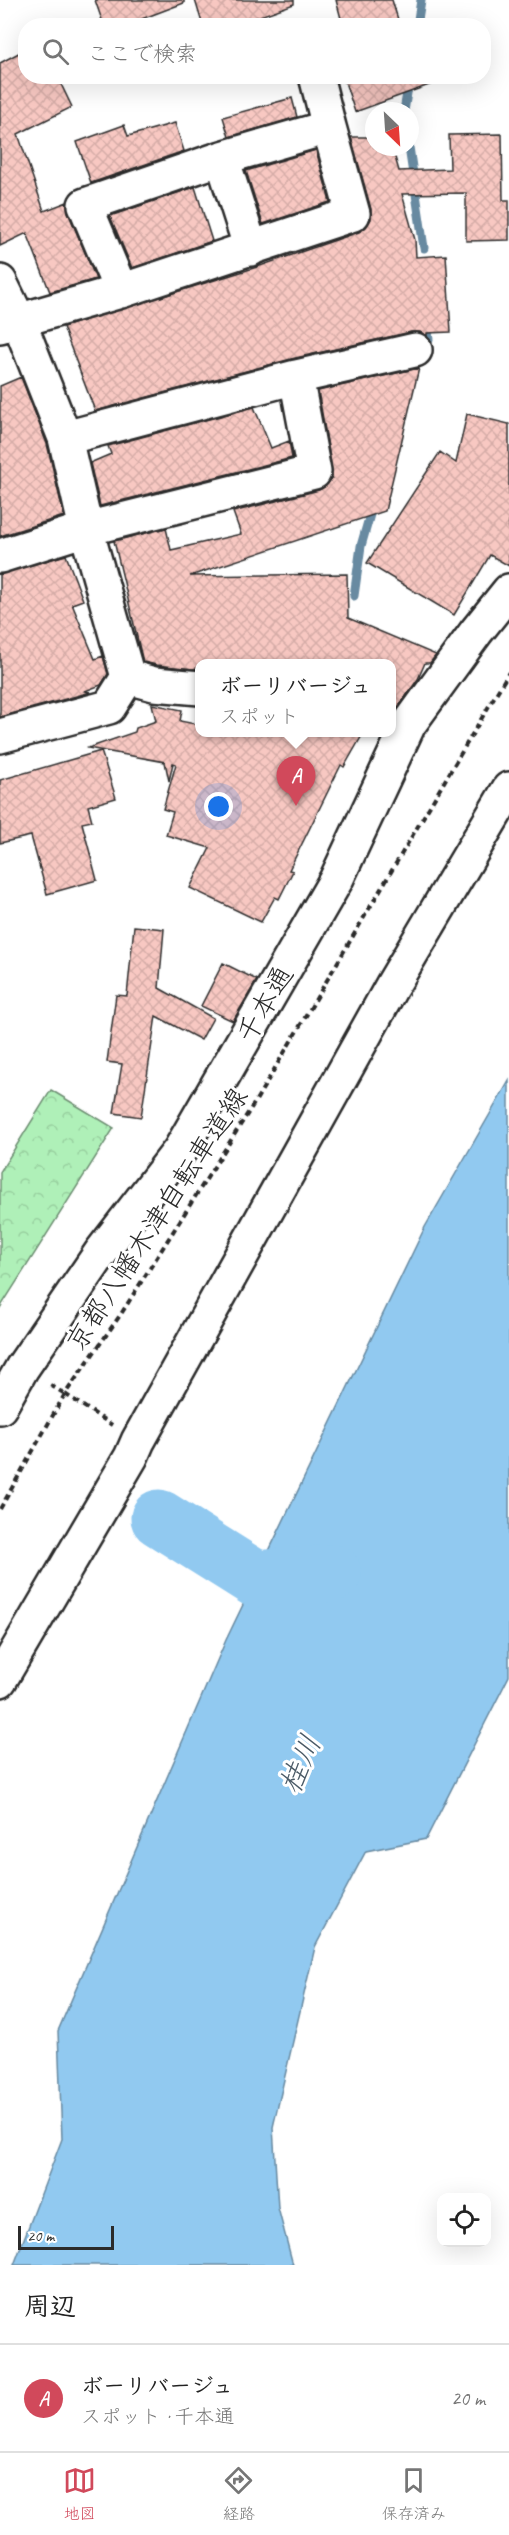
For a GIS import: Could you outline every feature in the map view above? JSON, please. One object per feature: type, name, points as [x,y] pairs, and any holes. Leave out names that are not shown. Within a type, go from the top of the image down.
[{"type":"street","points":[[9,322],[121,291],[353,214],[318,84]]},
{"type":"street","points":[[121,291],[85,205],[222,158],[328,127]]},
{"type":"street","points":[[222,158],[251,249]]},
{"type":"street","points":[[0,282],[9,322],[65,438],[86,529],[128,677],[109,707],[0,736]]},
{"type":"street","points":[[65,438],[296,377],[415,350]]},
{"type":"street","points":[[0,556],[86,529],[314,472],[296,377]]},
{"type":"street","name":"千本通","points":[[400,716],[476,632],[509,591]]},
{"type":"street","points":[[128,677],[154,684],[195,688]]},
{"type":"street","name":"千本通","points":[[0,1407],[22,1368],[102,1251],[180,1150],[336,880],[392,737]]},
{"type":"street","points":[[0,1680],[131,1457],[392,986],[509,789]]},
{"type":"path","name":"京都八幡木津自転車道線","points":[[0,1509],[65,1394],[121,1314],[255,1102],[509,672]]},
{"type":"path","points":[[65,1394],[138,1441]]},
{"type":"green space","points":[[51,1090],[114,1128],[0,1308],[0,1172]]},
{"type":"water","name":"桂川","points":[[509,1081],[509,1676],[426,1839],[366,1851],[315,1947],[273,2127],[278,2208],[293,2265],[14,2265],[62,2139],[58,2031],[226,1640],[425,1227]]},
{"type":"building","points":[[95,0],[184,0],[184,3],[144,18],[101,18]]},
{"type":"building","points":[[195,0],[294,0],[294,4],[255,18],[201,18]]},
{"type":"building","points":[[336,0],[392,0],[398,18],[341,18]]},
{"type":"building","points":[[18,53],[18,84],[61,84],[72,107],[18,134],[44,211],[67,202],[68,212],[96,279],[50,292],[27,233],[0,246],[0,63]]},
{"type":"building","points":[[346,84],[432,84],[382,102],[365,102],[365,108],[355,112]]},
{"type":"building","points":[[292,98],[297,117],[229,137],[223,117]]},
{"type":"building","points":[[175,123],[184,151],[91,183],[77,142],[124,125],[128,136]]},
{"type":"building","points":[[502,134],[503,200],[509,200],[509,240],[466,241],[466,193],[402,194],[415,240],[416,257],[446,255],[451,332],[427,333],[427,336],[420,332],[411,332],[291,359],[95,411],[63,327],[257,267],[359,232],[371,219],[371,209],[351,137],[365,137],[365,156],[395,156],[399,171],[450,169],[449,135]]},
{"type":"building","points":[[316,150],[330,202],[263,224],[246,171]]},
{"type":"building","points":[[195,187],[212,241],[132,268],[110,216]]},
{"type":"building","points":[[419,368],[385,511],[190,576],[347,574],[348,618],[436,655],[430,663],[425,663],[418,679],[396,710],[396,659],[195,659],[195,668],[193,669],[143,662],[114,541],[166,528],[171,550],[241,534],[233,512],[319,490],[326,486],[332,478],[332,469],[318,391]]},
{"type":"building","points":[[21,377],[47,444],[64,516],[0,536],[0,386]]},
{"type":"building","points":[[254,407],[271,448],[289,441],[292,458],[100,506],[90,463],[111,454],[108,446]]},
{"type":"building","points":[[467,414],[509,424],[509,566],[490,555],[454,615],[367,563],[440,452],[456,463]]},
{"type":"building","points":[[66,555],[83,600],[72,604],[95,659],[103,656],[108,674],[101,685],[85,691],[91,692],[0,717],[0,574]]},
{"type":"building","points":[[152,704],[182,710],[180,721],[195,724],[195,737],[361,737],[344,767],[341,765],[289,870],[293,871],[279,899],[275,897],[261,922],[190,888],[210,848],[166,835],[173,812],[163,809],[176,764],[173,763],[169,781],[165,762],[88,748],[135,732],[136,728],[156,721]]},
{"type":"building","points":[[101,751],[116,798],[88,806],[92,821],[82,823],[97,880],[47,894],[31,836],[0,843],[0,780]]},
{"type":"building","points":[[134,926],[164,929],[159,988],[213,1018],[201,1040],[156,1016],[141,1117],[114,1113],[122,1064],[107,1062],[116,995],[127,996]]},
{"type":"building","points":[[223,963],[257,980],[233,1021],[201,1006]]},
{"type":"waterway","points":[[418,18],[421,0]]},
{"type":"waterway","points":[[406,102],[408,84]]},
{"type":"waterway","points":[[410,156],[424,248]]},
{"type":"waterway","points":[[427,321],[429,340]]},
{"type":"waterway","points":[[354,596],[361,546],[373,504]]},
{"type":"waterway","points":[[159,1518],[256,1579],[333,1573]]},
{"type":"place","name":"ボーリバージュ","points":[[296,806]]}]
